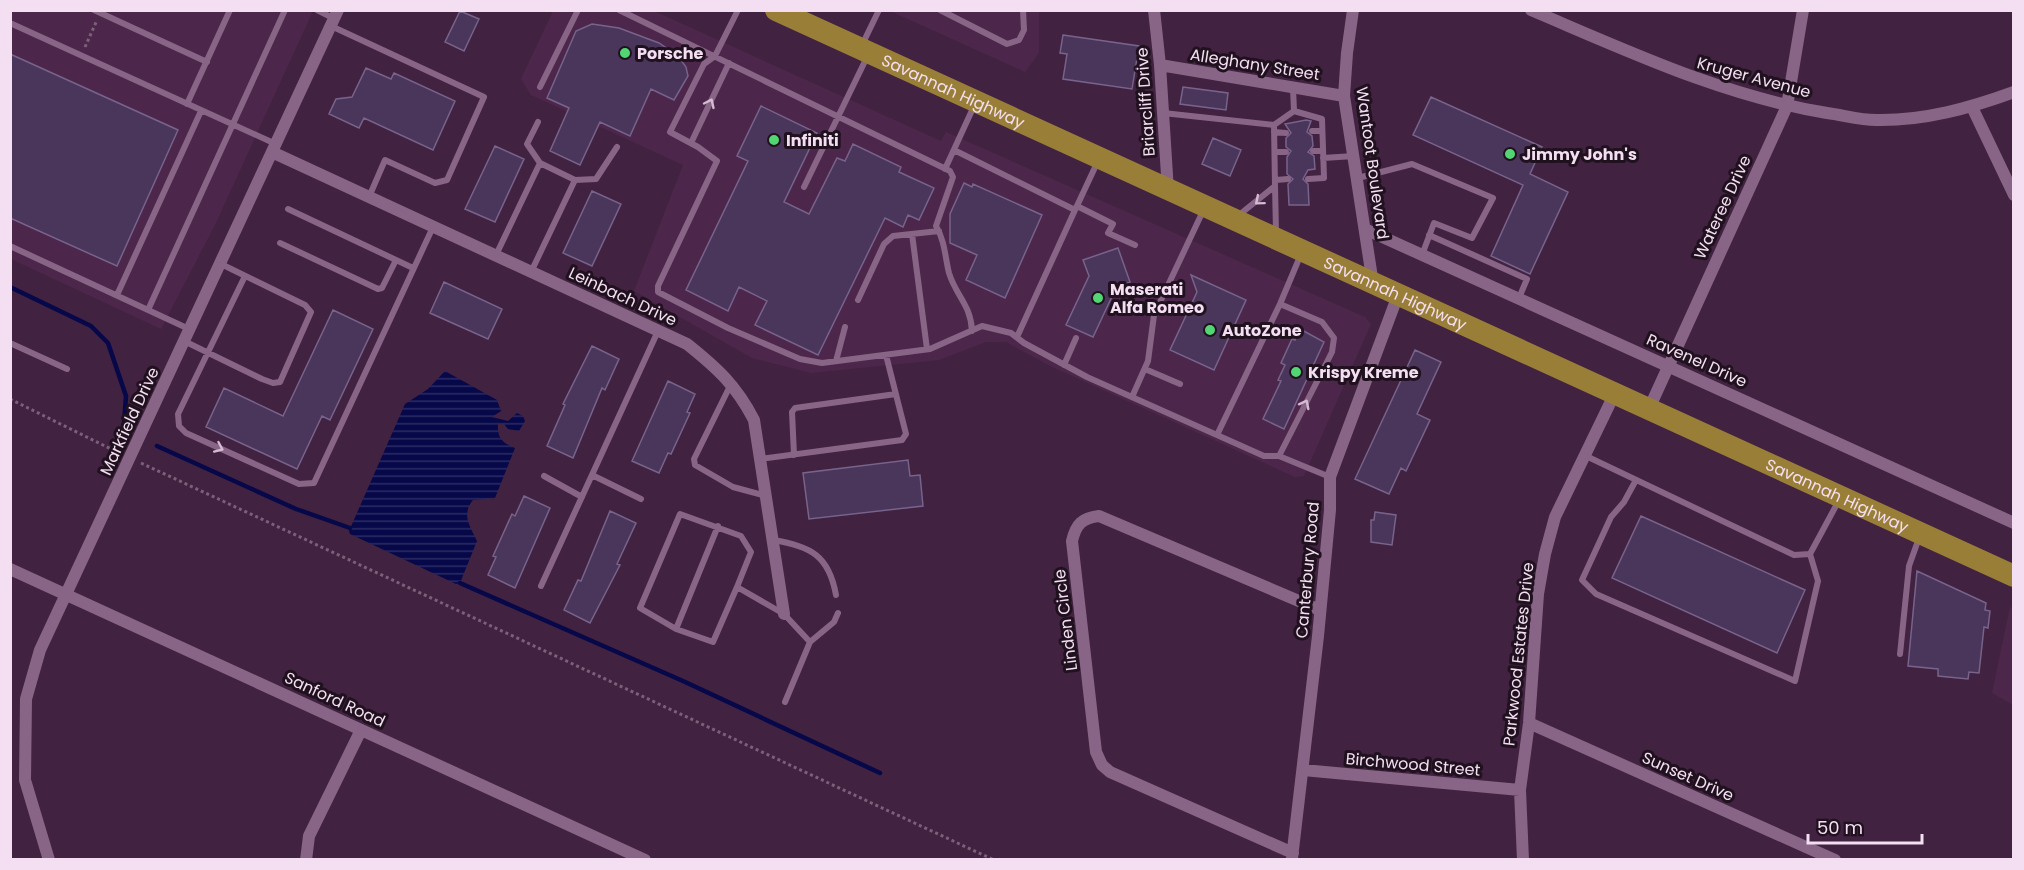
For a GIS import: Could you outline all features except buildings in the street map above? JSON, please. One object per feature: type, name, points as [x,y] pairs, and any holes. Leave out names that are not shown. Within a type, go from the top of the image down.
[{"type":"highway","name":"Savannah Highway","points":[[776,10],[1301,253],[1398,295],[2013,576]]},
{"type":"street","name":"Briarcliff Drive","points":[[1154,10],[1168,192]]},
{"type":"street","name":"Wantoot Boulevard","points":[[1353,10],[1344,96],[1374,285]]},
{"type":"street","name":"Kruger Avenue","points":[[1531,10],[1684,75],[1787,106],[1875,120],[1912,118],[1972,107],[2013,92]]},
{"type":"street","name":"Wateree Drive","points":[[1648,411],[1667,364],[1787,106],[1803,10]]},
{"type":"street","name":"Markfield Drive","points":[[49,860],[25,780],[26,699],[40,650],[276,149],[335,18]]},
{"type":"street","name":"Alleghany Street","points":[[1160,65],[1344,96]]},
{"type":"street","points":[[1972,107],[2013,195]]},
{"type":"street","name":"Leinbach Drive","points":[[276,149],[369,197],[687,344],[731,383],[740,392],[754,420],[784,614]]},
{"type":"street","name":"Ravenel Drive","points":[[1366,230],[1667,364],[2013,523]]},
{"type":"street","name":"Canterbury Road","points":[[1292,856],[1320,610],[1330,510],[1330,477],[1398,295]]},
{"type":"street","name":"Parkwood Estates Drive","points":[[1523,860],[1520,790],[1528,723],[1538,594],[1545,554],[1555,517],[1614,395]]},
{"type":"street","name":"Linden Circle","points":[[1292,856],[1110,772],[1101,765],[1096,752],[1073,552],[1075,530],[1088,517],[1099,516],[1320,610]]},
{"type":"street","name":"Sanford Road","points":[[10,569],[645,860]]},
{"type":"street","name":"Sunset Drive","points":[[1528,723],[1835,860]]},
{"type":"street","points":[[306,860],[309,836],[362,730]]},
{"type":"street","name":"Birchwood Street","points":[[1303,770],[1520,790]]},
{"type":"lane","points":[[187,104],[230,10]]},
{"type":"lane","points":[[148,310],[285,10]]},
{"type":"lane","points":[[317,10],[484,97],[447,180],[435,183],[385,160],[369,197]]},
{"type":"lane","points":[[540,87],[578,10]]},
{"type":"lane","points":[[619,10],[945,169],[953,177],[936,226],[950,274],[969,310],[972,331]]},
{"type":"lane","points":[[738,10],[715,56],[704,64],[670,132],[691,143],[717,162],[658,286],[658,292],[728,328],[800,359],[822,363],[927,349],[982,326],[1011,333],[1064,364],[1132,397],[1264,456],[1279,456],[1330,477]]},
{"type":"lane","points":[[804,187],[837,116],[879,10]]},
{"type":"lane","points":[[940,10],[1007,45],[1020,40],[1024,30],[1023,10]]},
{"type":"lane","points":[[97,12],[207,62]]},
{"type":"lane","points":[[10,23],[233,125],[276,149]]},
{"type":"lane","points":[[691,143],[729,63]]},
{"type":"lane","points":[[1293,87],[1294,111]]},
{"type":"lane","points":[[945,169],[975,103]]},
{"type":"lane","points":[[117,296],[201,111]]},
{"type":"lane","points":[[1274,129],[1294,111]]},
{"type":"lane","points":[[1294,111],[1322,119],[1324,178],[1308,179]]},
{"type":"lane","points":[[1163,113],[1274,129],[1286,133]]},
{"type":"lane","points":[[538,122],[527,144],[540,164],[575,180],[596,179],[617,147]]},
{"type":"lane","points":[[1274,129],[1276,241]]},
{"type":"lane","points":[[1312,131],[1322,131]]},
{"type":"lane","points":[[954,150],[1113,224],[1108,233],[1135,244]]},
{"type":"lane","points":[[1313,151],[1354,156]]},
{"type":"lane","points":[[1275,152],[1286,152]]},
{"type":"lane","points":[[1017,337],[1099,160]]},
{"type":"lane","points":[[496,256],[540,164]]},
{"type":"lane","points":[[1358,178],[1412,164],[1492,198],[1472,238],[1434,223],[1422,255]]},
{"type":"lane","points":[[531,272],[575,180]]},
{"type":"lane","points":[[1230,219],[1246,212],[1276,183],[1288,180]]},
{"type":"lane","points":[[1132,397],[1145,369],[1151,348],[1150,333],[1154,315],[1205,208]]},
{"type":"lane","points":[[288,209],[413,268]]},
{"type":"lane","points":[[245,276],[178,414],[179,426],[186,433],[299,484],[314,483],[433,227]]},
{"type":"lane","points":[[858,300],[884,244],[893,236],[939,231]]},
{"type":"lane","points":[[912,234],[927,349]]},
{"type":"lane","points":[[1429,235],[1527,279],[1519,298]]},
{"type":"lane","points":[[280,243],[378,289],[382,288],[396,260]]},
{"type":"lane","points":[[10,246],[148,310],[187,335],[208,352],[273,383],[280,382],[311,312],[305,305],[221,264]]},
{"type":"lane","points":[[1217,435],[1280,304],[1301,253]]},
{"type":"lane","points":[[1279,456],[1332,352],[1334,338],[1322,322],[1280,304]]},
{"type":"lane","points":[[836,361],[845,327]]},
{"type":"lane","points":[[542,586],[658,331]]},
{"type":"lane","points":[[1064,364],[1076,338]]},
{"type":"lane","points":[[10,343],[67,369]]},
{"type":"lane","points":[[760,459],[903,440],[906,434],[886,354]]},
{"type":"lane","points":[[1145,369],[1180,384]]},
{"type":"lane","points":[[731,383],[694,459],[695,465],[733,488],[766,496]]},
{"type":"lane","points":[[794,455],[792,412],[795,408],[896,394]]},
{"type":"lane","points":[[1586,456],[1794,555],[1810,554]]},
{"type":"lane","points":[[592,475],[641,499]]},
{"type":"lane","points":[[544,476],[582,497]]},
{"type":"lane","points":[[1636,480],[1624,502],[1611,517],[1582,580],[1596,594],[1795,681],[1818,581],[1810,554],[1840,498]]},
{"type":"lane","points":[[680,514],[718,526],[741,536],[751,552],[713,642],[648,616],[640,608],[680,514]]},
{"type":"lane","points":[[676,628],[718,526]]},
{"type":"lane","points":[[1900,654],[1909,566],[1920,535]]},
{"type":"lane","points":[[772,539],[810,550],[827,563],[836,595]]},
{"type":"lane","points":[[736,587],[784,614],[810,642]]},
{"type":"lane","points":[[785,702],[810,642],[834,622],[838,614]]},
{"type":"path","points":[[81,55],[97,12]]},
{"type":"path","points":[[10,399],[131,458],[994,860]]},
{"type":"shaded area","points":[[11,11],[313,11],[215,225],[161,329],[11,259]]},
{"type":"shaded area","points":[[553,11],[654,11],[941,141],[946,132],[1365,317],[1371,324],[1304,476],[1295,477],[1050,366],[1006,342],[986,342],[939,360],[811,373],[752,358],[634,291],[683,165],[531,95],[521,79]]},
{"type":"shaded area","points":[[890,11],[1039,11],[1039,53],[1025,72]]},
{"type":"shaded area","points":[[445,371],[497,400],[501,411],[492,417],[508,421],[517,413],[523,416],[525,421],[519,431],[508,429],[504,424],[498,424],[502,440],[515,448],[495,498],[473,500],[469,505],[467,516],[469,525],[477,541],[460,583],[456,584],[350,534],[349,531],[405,404],[428,389]]},
{"type":"shaded area","points":[[2010,607],[2014,608],[2013,705],[1992,693]]},
{"type":"waterway","points":[[10,287],[91,326],[108,343],[126,396],[124,425],[128,428]]},
{"type":"waterway","points":[[157,446],[296,509],[350,528]]},
{"type":"waterway","points":[[460,583],[683,681],[880,773]]},
{"type":"place","name":"Porsche","points":[[625,53]]},
{"type":"place","name":"Infiniti","points":[[774,140]]},
{"type":"place","name":"Jimmy John's","points":[[1510,154]]},
{"type":"place","name":"Maserati Alfa Romeo","points":[[1098,298]]},
{"type":"place","name":"AutoZone","points":[[1210,330]]},
{"type":"place","name":"Krispy Kreme","points":[[1296,372]]}]
